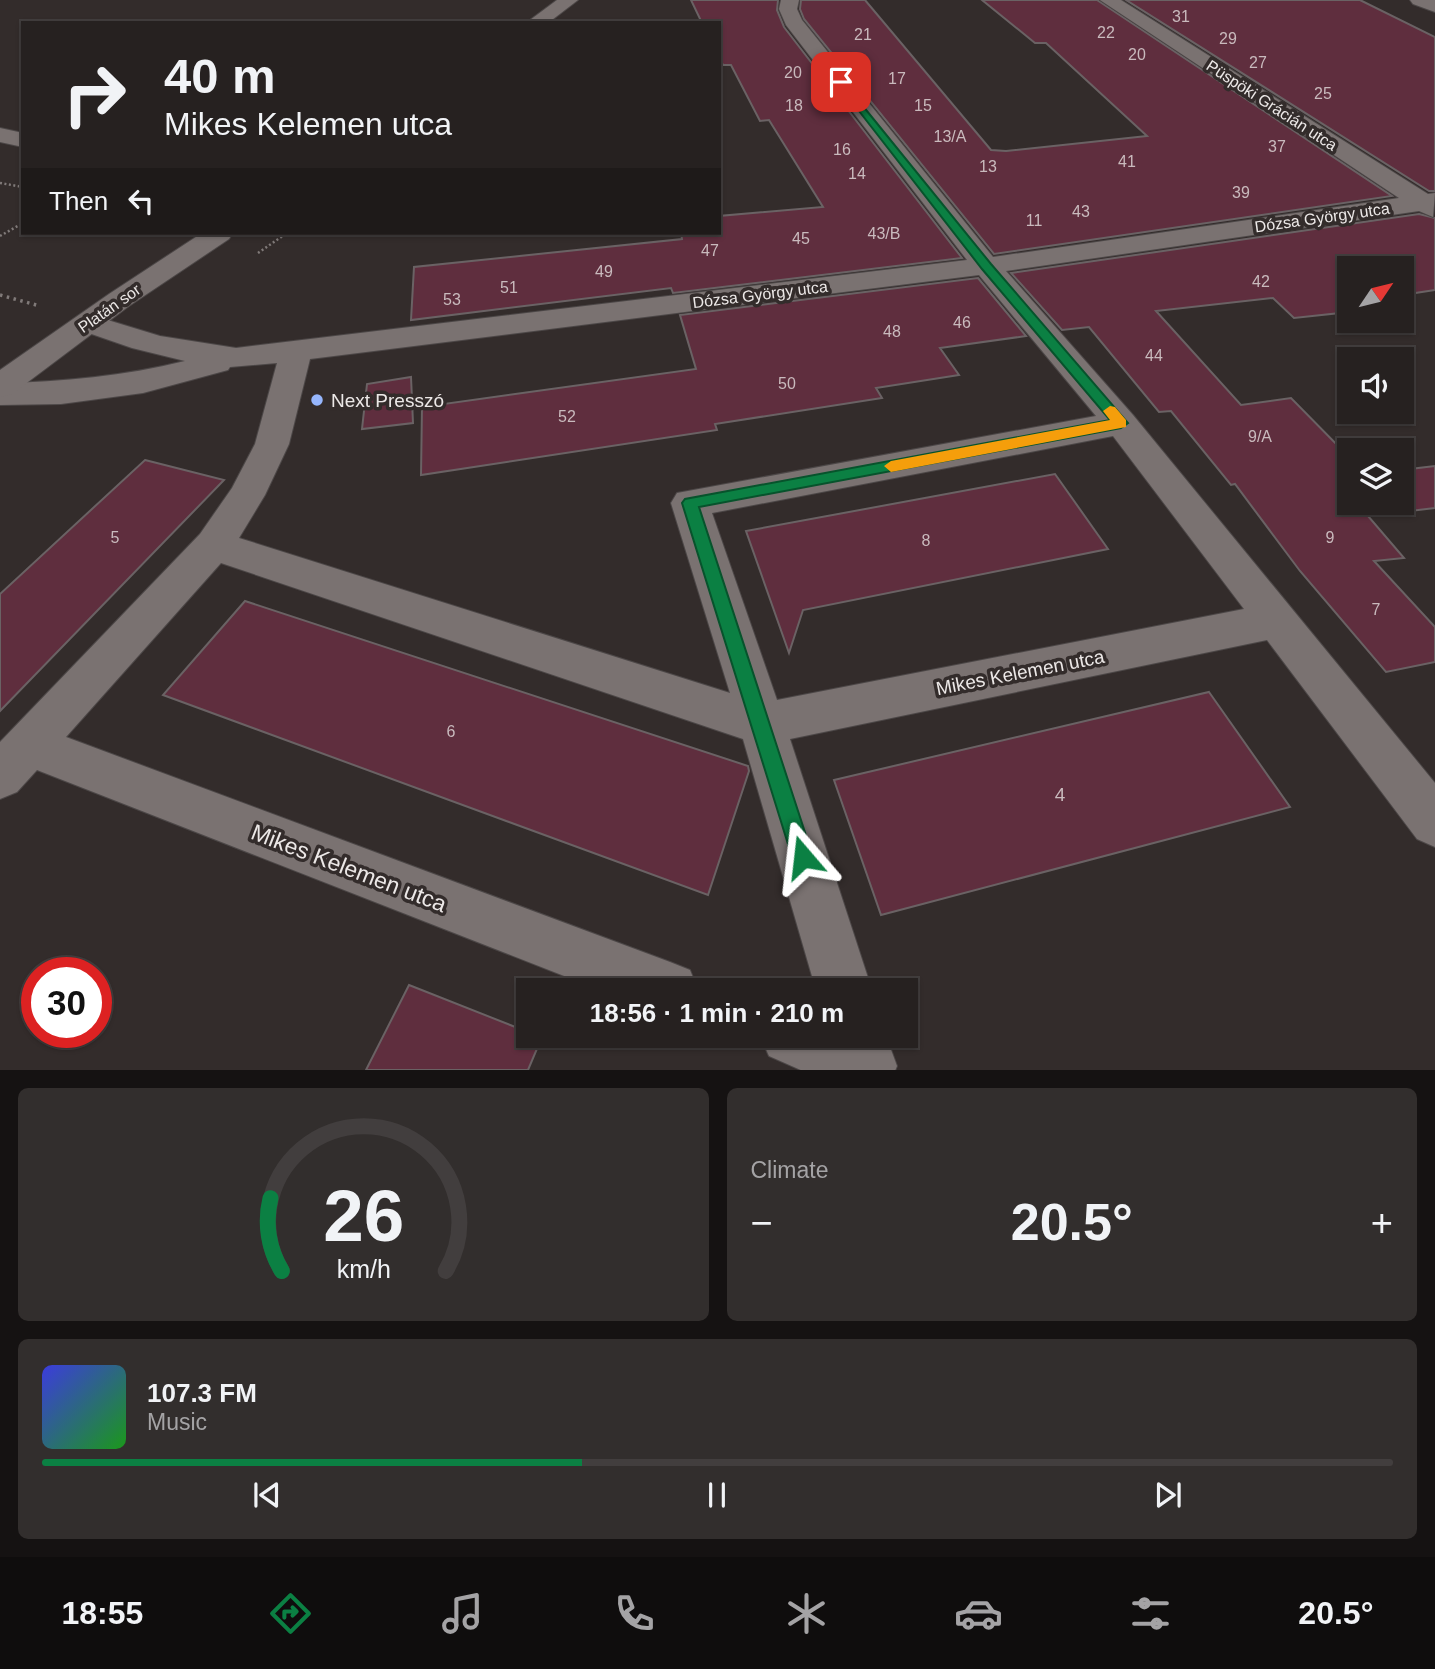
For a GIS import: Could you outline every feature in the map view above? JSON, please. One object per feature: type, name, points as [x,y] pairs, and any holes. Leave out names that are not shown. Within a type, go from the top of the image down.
[{"type":"street","points":[[538,21],[569,0]]},
{"type":"street","name":"Püspöki Grácián utca","points":[[1109,0],[1431,204]]},
{"type":"street","points":[[1419,0],[1435,8]]},
{"type":"street","points":[[791,10],[986,266],[1121,423],[1435,822]]},
{"type":"street","points":[[0,135],[21,139]]},
{"type":"street","name":"Dózsa György utca","points":[[88,323],[134,341],[186,353],[236,358],[986,266],[1431,204]]},
{"type":"street","name":"Platán sor","points":[[0,386],[217,235]]},
{"type":"street","points":[[14,760],[214,545],[247,495],[272,444],[296,351]]},
{"type":"street","points":[[0,394],[61,393],[143,382],[236,358]]},
{"type":"street","points":[[840,978],[690,503],[1121,423]]},
{"type":"street","name":"Mikes Kelemen utca","points":[[214,545],[762,724],[1278,620]]},
{"type":"street","name":"Mikes Kelemen utca","points":[[14,760],[636,978]]},
{"type":"street","points":[[832,1048],[864,1057]]},
{"type":"path","points":[[0,183],[21,187]]},
{"type":"path","points":[[0,236],[21,224]]},
{"type":"path","points":[[0,295],[51,309]]},
{"type":"building","points":[[691,0],[778,0],[777,10],[784,27],[962,258],[673,293],[671,288],[411,320],[414,267],[682,239],[681,235],[721,235],[721,216],[823,207],[769,120],[760,121],[731,65],[723,65],[721,21],[701,21]]},
{"type":"building","points":[[801,0],[865,0],[991,150],[1006,151],[1147,136],[1046,43],[1035,43],[982,0],[1097,0],[1392,196],[994,254],[804,19],[800,9]]},
{"type":"building","points":[[1126,0],[1360,0],[1435,37],[1435,191],[1429,191]]},
{"type":"building","points":[[1419,214],[1435,218],[1435,290],[1414,293],[1414,256],[1337,256],[1337,313],[1294,318],[1273,298],[1156,311],[1241,405],[1291,398],[1337,445],[1337,515],[1376,515],[1368,516],[1404,558],[1374,561],[1435,627],[1435,662],[1386,672],[1300,571],[1235,484],[1231,485],[1171,411],[1159,412],[1089,327],[1062,330],[1011,273]]},
{"type":"building","points":[[978,278],[1026,336],[940,348],[959,375],[876,388],[882,398],[715,424],[717,430],[421,475],[422,407],[696,369],[680,315]]},
{"type":"building","points":[[411,377],[413,423],[362,429],[367,384]]},
{"type":"building","points":[[145,460],[224,480],[0,711],[0,594]]},
{"type":"building","points":[[1435,466],[1435,508],[1414,511],[1414,469]]},
{"type":"building","points":[[1055,474],[1108,549],[803,610],[789,653],[746,531]]},
{"type":"building","points":[[245,601],[748,766],[749,771],[708,895],[163,695]]},
{"type":"building","points":[[1209,692],[1290,807],[881,915],[834,780]]},
{"type":"building","points":[[409,985],[516,1027],[516,1048],[537,1048],[528,1070],[366,1070]]},
{"type":"slow traffic","points":[[891,466],[1121,423],[1110,411]]},
{"type":"place","name":"Next Presszó","points":[[317,400]]},
{"type":"route","points":[[803,857],[690,503],[1121,423],[986,266],[841,82]]}]
